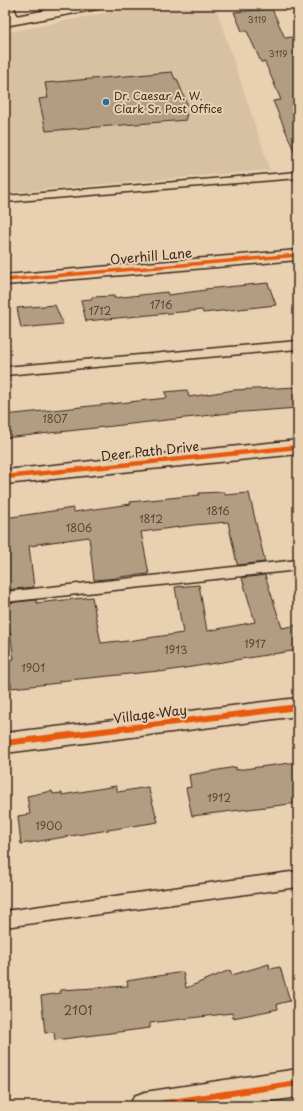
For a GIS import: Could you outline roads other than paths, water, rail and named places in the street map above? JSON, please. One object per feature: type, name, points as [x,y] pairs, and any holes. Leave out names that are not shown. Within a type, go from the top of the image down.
[{"type":"street","points":[[6,5],[8,21],[97,5]]},
{"type":"street","name":"Overhill Lane","points":[[5,280],[298,254]]},
{"type":"street","name":"Deer Path Drive","points":[[5,477],[298,447]]},
{"type":"street","name":"Village Way","points":[[5,743],[298,707]]},
{"type":"street","points":[[146,1106],[298,1083]]},
{"type":"lane","points":[[5,199],[298,175]]},
{"type":"lane","points":[[5,371],[298,345]]},
{"type":"lane","points":[[5,597],[298,565]]},
{"type":"lane","points":[[5,919],[298,879]]},
{"type":"place","name":"Dr. Caesar A. W. Clark Sr. Post Office","points":[[106,102]]}]
